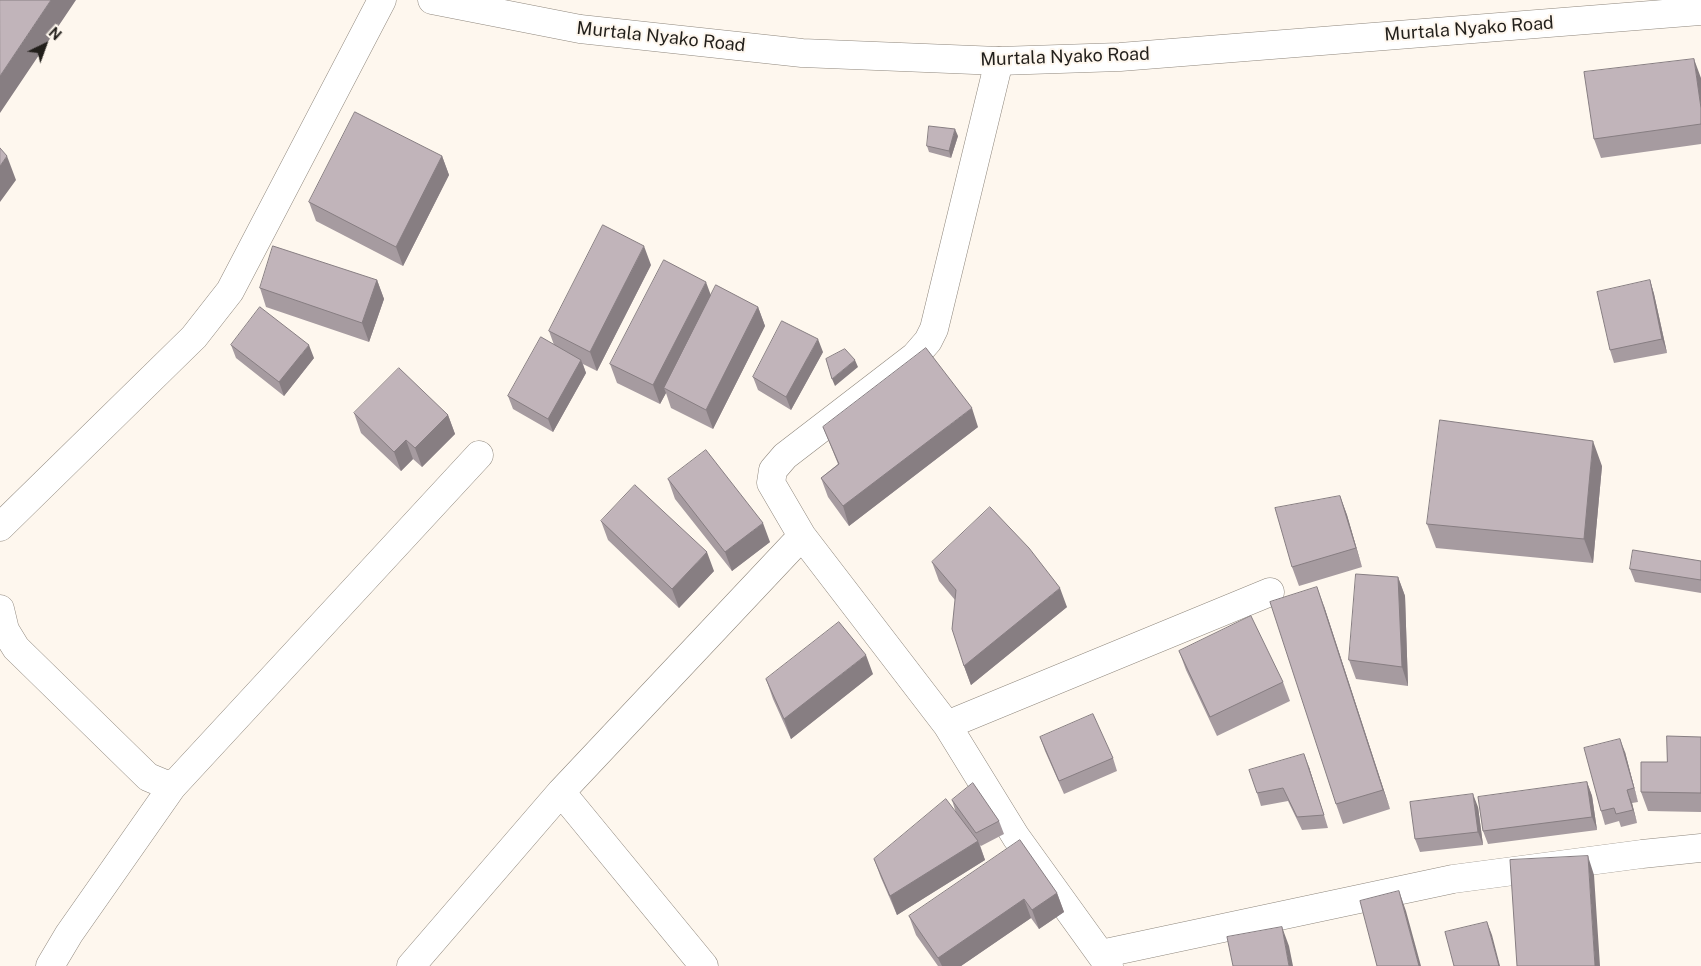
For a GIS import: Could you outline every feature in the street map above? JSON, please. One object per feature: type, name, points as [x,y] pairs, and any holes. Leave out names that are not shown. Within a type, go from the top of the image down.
[{"type":"street","points":[[0,527],[194,338],[212,316],[230,291],[382,0]]},
{"type":"street","name":"Murtala Nyako Road","points":[[432,0],[590,30],[802,53],[999,61],[1120,57],[1701,11]]},
{"type":"street","points":[[999,61],[934,329],[928,341],[915,356],[785,456],[773,470],[771,483],[802,536],[946,725],[1016,836],[1105,960],[1453,878],[1701,848]]},
{"type":"street","points":[[50,966],[69,934],[172,787],[479,455]]},
{"type":"street","points":[[418,963],[561,792],[802,536]]},
{"type":"street","points":[[946,725],[1270,592]]},
{"type":"street","points":[[0,609],[5,630],[16,648],[148,777],[172,787]]},
{"type":"street","points":[[561,792],[704,966]]},
{"type":"building","points":[[0,0],[51,0],[0,76]]},
{"type":"building","points":[[1694,59],[1701,108],[1701,124],[1594,139],[1584,72]]},
{"type":"building","points":[[355,112],[442,156],[396,247],[309,202]]},
{"type":"building","points":[[929,126],[955,129],[949,151],[927,146]]},
{"type":"building","points":[[0,148],[7,156],[0,166]]},
{"type":"building","points":[[603,225],[644,246],[590,352],[549,331]]},
{"type":"building","points":[[273,246],[377,280],[362,323],[260,288]]},
{"type":"building","points":[[664,260],[706,282],[653,385],[610,364]]},
{"type":"building","points":[[1650,280],[1662,339],[1610,350],[1597,292]]},
{"type":"building","points":[[716,285],[758,307],[706,410],[664,388]]},
{"type":"building","points":[[260,307],[309,345],[279,382],[231,345]]},
{"type":"building","points":[[782,321],[818,339],[786,397],[753,377]]},
{"type":"building","points":[[541,337],[581,360],[548,419],[508,396]]},
{"type":"building","points":[[926,348],[972,408],[843,506],[821,478],[839,464],[823,427]]},
{"type":"building","points":[[845,349],[855,360],[832,379],[826,359]]},
{"type":"building","points":[[399,368],[448,415],[415,448],[406,440],[394,452],[354,413]]},
{"type":"building","points":[[1440,420],[1593,441],[1584,539],[1427,524]]},
{"type":"building","points":[[706,450],[763,523],[725,552],[668,479]]},
{"type":"building","points":[[635,485],[707,552],[672,589],[601,521]]},
{"type":"building","points":[[1340,496],[1356,548],[1292,567],[1275,508]]},
{"type":"building","points":[[990,507],[1029,548],[1060,588],[964,666],[952,629],[956,590],[932,562]]},
{"type":"building","points":[[1633,550],[1701,561],[1701,580],[1630,569]]},
{"type":"building","points":[[1356,574],[1398,577],[1402,667],[1349,660]]},
{"type":"building","points":[[1317,587],[1383,790],[1336,804],[1270,602]]},
{"type":"building","points":[[1251,616],[1283,682],[1210,717],[1179,651]]},
{"type":"building","points":[[839,622],[866,655],[784,719],[766,679]]},
{"type":"building","points":[[1093,714],[1113,758],[1059,781],[1040,737]]},
{"type":"building","points":[[1667,736],[1701,737],[1701,793],[1641,792],[1641,762],[1667,762]]},
{"type":"building","points":[[1620,739],[1634,788],[1627,790],[1633,810],[1616,814],[1614,808],[1601,811],[1584,748]]},
{"type":"building","points":[[1304,754],[1324,815],[1297,817],[1283,788],[1257,793],[1249,770]]},
{"type":"building","points":[[1587,782],[1592,817],[1483,831],[1478,797]]},
{"type":"building","points":[[973,783],[999,821],[976,833],[952,800]]},
{"type":"building","points":[[1473,794],[1478,832],[1415,839],[1410,802]]},
{"type":"building","points":[[946,799],[978,841],[890,896],[874,859]]},
{"type":"building","points":[[1020,840],[1057,893],[1032,910],[1024,899],[938,958],[909,916]]},
{"type":"building","points":[[1588,856],[1595,966],[1517,966],[1510,860]]},
{"type":"building","points":[[1399,891],[1419,966],[1377,966],[1360,901]]},
{"type":"building","points":[[1487,922],[1499,966],[1454,966],[1445,932]]},
{"type":"building","points":[[1282,927],[1289,966],[1233,966],[1227,937]]}]
